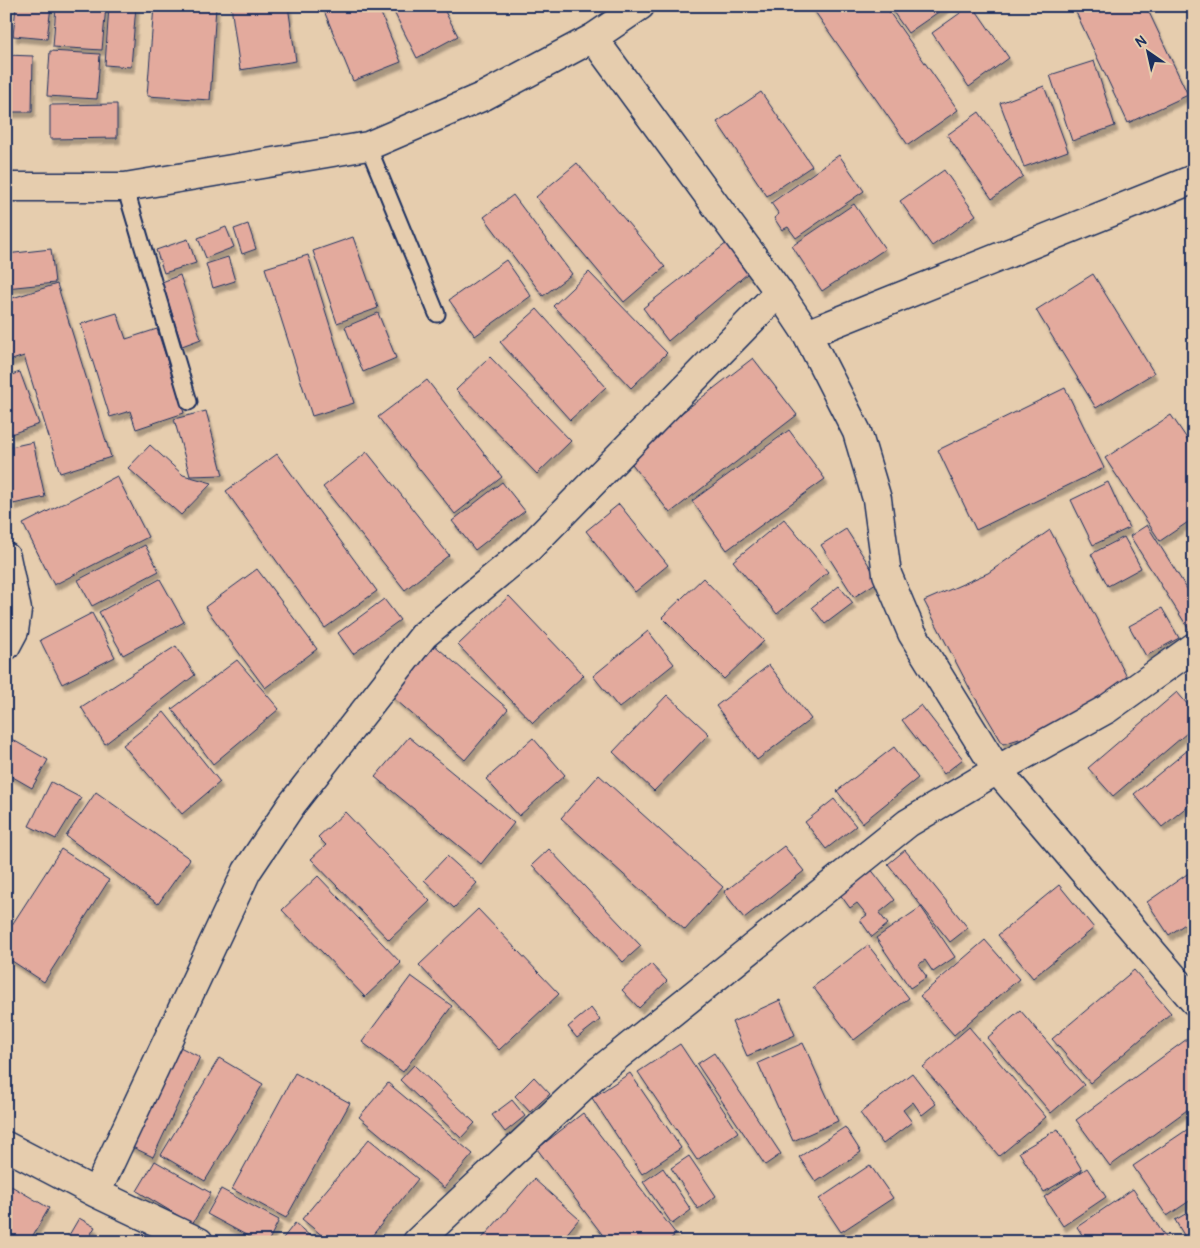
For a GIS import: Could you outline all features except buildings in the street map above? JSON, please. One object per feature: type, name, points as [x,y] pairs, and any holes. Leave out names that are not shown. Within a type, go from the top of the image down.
[{"type":"street","points":[[6,187],[125,187],[368,146],[484,96],[593,38],[640,6]]},
{"type":"street","points":[[593,38],[779,292],[807,334],[856,432],[877,499],[887,574],[912,633],[996,770],[1194,1001]]},
{"type":"street","points":[[807,334],[1194,179]]},
{"type":"street","points":[[96,1193],[247,871],[292,804],[424,635],[528,549],[779,292]]},
{"type":"street","points":[[6,557],[17,610],[14,631],[6,646]]},
{"type":"street","points":[[417,1242],[599,1071],[908,823],[996,770],[1107,709],[1194,647]]},
{"type":"street","points":[[6,1146],[186,1239]]},
{"type":"lane","points":[[368,146],[437,314]]},
{"type":"lane","points":[[125,187],[189,402]]}]
